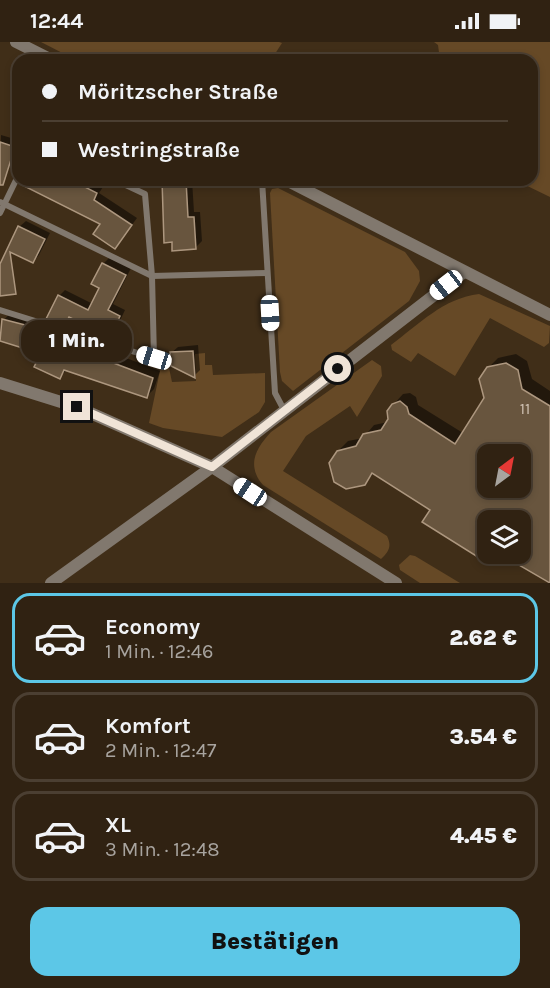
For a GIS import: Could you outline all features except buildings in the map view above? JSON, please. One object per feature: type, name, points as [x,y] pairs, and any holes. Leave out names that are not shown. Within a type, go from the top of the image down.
[{"type":"street","points":[[16,42],[40,54]]},
{"type":"street","points":[[298,186],[550,315]]},
{"type":"street","points":[[51,583],[212,467],[464,272]]},
{"type":"street","points":[[0,383],[77,407],[212,467],[396,583]]},
{"type":"lane","points":[[0,213],[2,203],[12,186]]},
{"type":"lane","points":[[0,310],[154,358],[152,276],[145,194],[128,186]]},
{"type":"lane","points":[[262,186],[275,393],[285,410]]},
{"type":"lane","points":[[2,203],[152,276],[267,273]]},
{"type":"shaded area","points":[[41,42],[282,43],[275,54],[64,54]]},
{"type":"shaded area","points":[[434,42],[550,42],[550,197],[527,186],[538,186],[538,54],[439,54],[438,45]]},
{"type":"shaded area","points":[[278,188],[405,252],[419,271],[420,281],[409,301],[293,391],[282,381],[280,372],[270,193],[272,189]]},
{"type":"shaded area","points":[[479,294],[550,326],[549,343],[544,347],[490,318],[455,376],[418,353],[411,362],[392,350],[391,345],[432,313],[466,296]]},
{"type":"shaded area","points":[[205,353],[205,365],[212,365],[213,375],[265,373],[265,402],[259,412],[222,437],[163,428],[149,423],[161,366],[169,368],[172,382],[196,381],[195,354]]},
{"type":"shaded area","points":[[372,360],[381,366],[382,376],[357,417],[350,406],[306,436],[283,471],[387,536],[389,549],[381,559],[263,485],[255,471],[254,464],[257,451],[271,432]]},
{"type":"shaded area","points":[[410,555],[460,583],[420,583],[400,570],[399,565]]},
{"type":"route","points":[[77,407],[212,467],[338,369]]}]
